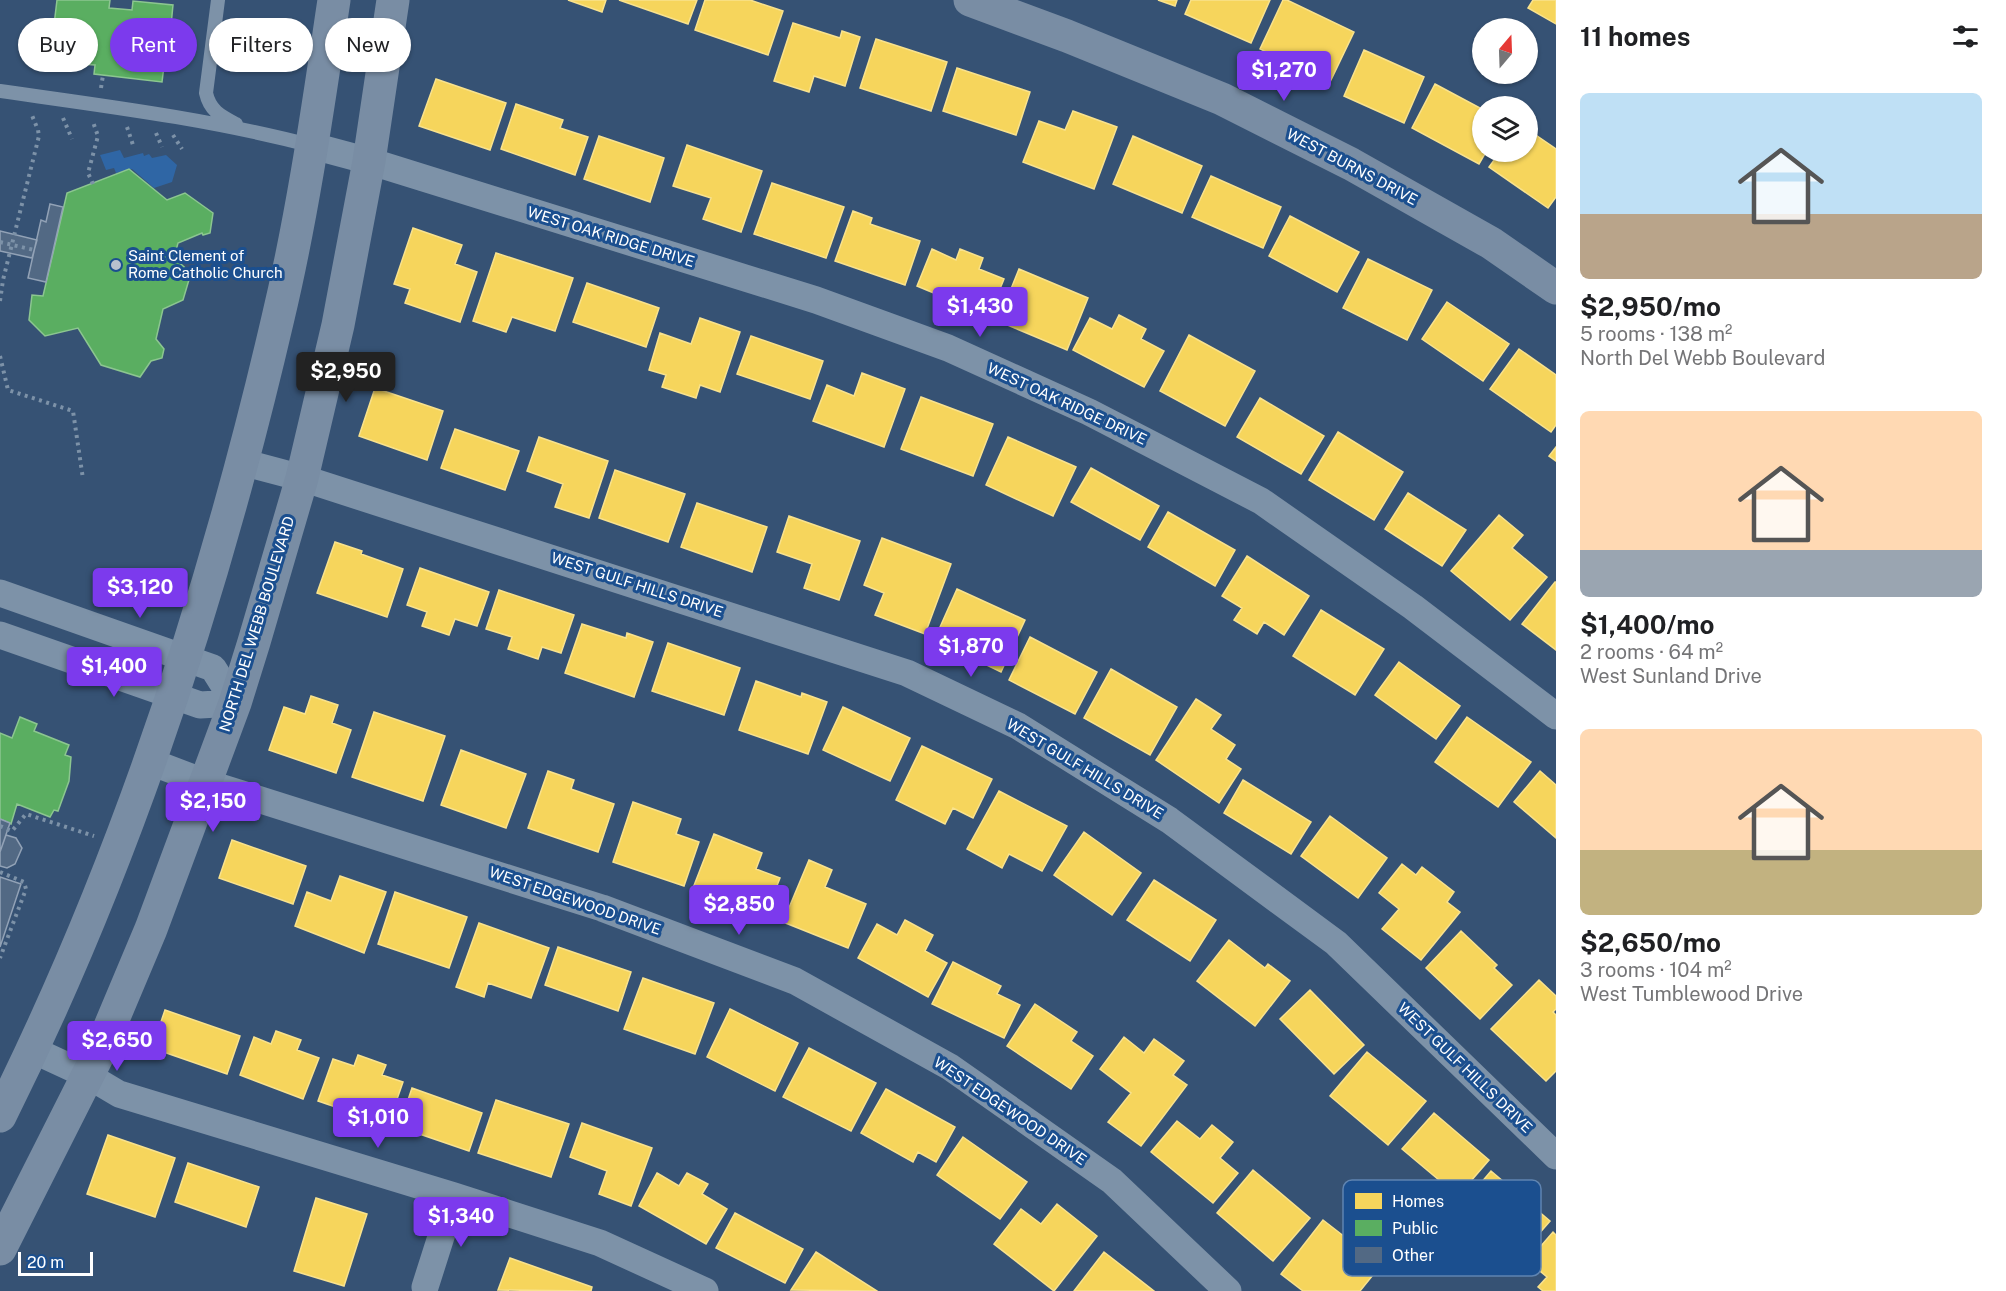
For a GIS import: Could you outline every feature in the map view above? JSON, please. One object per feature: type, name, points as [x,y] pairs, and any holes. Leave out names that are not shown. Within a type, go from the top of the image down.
[{"type":"street","points":[[0,1116],[33,1050],[95,905],[151,762],[184,658],[242,462],[279,318],[313,146],[334,0]]},
{"type":"street","name":"NORTH DEL WEBB BOULEVARD","points":[[0,1249],[98,1055],[151,929],[235,703],[302,478],[338,325],[369,161],[393,0]]},
{"type":"street","name":"WEST BURNS DRIVE","points":[[970,0],[1067,36],[1222,99],[1351,164],[1491,243],[1556,288]]},
{"type":"street","name":"WEST OAK RIDGE DRIVE","points":[[313,146],[369,161],[816,300],[948,348],[1089,412],[1261,501],[1413,607],[1556,716]]},
{"type":"street","name":"WEST GULF HILLS DRIVE","points":[[242,462],[302,478],[908,673],[1018,726],[1169,820],[1336,943],[1556,1156]]},
{"type":"street","points":[[0,593],[213,669],[235,703],[200,705],[0,635]]},
{"type":"street","name":"WEST EDGEWOOD DRIVE","points":[[151,762],[204,782],[602,908],[795,981],[950,1067],[1112,1181],[1228,1291]]},
{"type":"street","points":[[33,1050],[87,1075],[119,1094],[600,1243],[705,1291]]},
{"type":"street","points":[[424,1287],[454,1196]]},
{"type":"lane","points":[[218,0],[206,93],[208,104],[217,114],[245,130]]},
{"type":"lane","points":[[0,91],[152,112],[313,146]]},
{"type":"path","points":[[59,109],[72,139]]},
{"type":"path","points":[[0,301],[39,136],[30,112]]},
{"type":"path","points":[[93,184],[88,173],[98,136]]},
{"type":"path","points":[[0,242],[34,250]]},
{"type":"path","points":[[0,356],[8,390],[73,411],[83,479]]},
{"type":"path","points":[[0,826],[12,831],[26,814],[97,837]]},
{"type":"path","points":[[0,872],[24,882],[26,889],[0,958]]},
{"type":"shaded area","points":[[120,150],[124,158],[143,153],[144,156],[149,154],[152,158],[166,155],[177,165],[172,182],[154,188],[132,169],[116,173],[114,168],[106,170],[100,155]]},
{"type":"building: Homes","points":[[568,0],[606,0],[602,12]]},
{"type":"building: Homes","points":[[619,0],[697,0],[688,24]]},
{"type":"building: Homes","points":[[705,0],[750,0],[783,11],[768,55],[695,30]]},
{"type":"building: Homes","points":[[1158,0],[1177,0],[1175,6]]},
{"type":"building: Homes","points":[[1191,0],[1270,0],[1251,43],[1185,14]]},
{"type":"building: Homes","points":[[1283,0],[1354,32],[1330,82],[1260,49]]},
{"type":"building: Homes","points":[[1533,0],[1556,0],[1556,24],[1528,8]]},
{"type":"building: Homes","points":[[793,23],[840,38],[842,31],[860,37],[845,86],[814,76],[809,92],[774,81]]},
{"type":"building: Homes","points":[[876,39],[947,62],[931,111],[860,88]]},
{"type":"building: Homes","points":[[1364,50],[1424,77],[1404,123],[1344,96]]},
{"type":"building: Homes","points":[[957,68],[1030,92],[1016,135],[943,111]]},
{"type":"building: Homes","points":[[436,79],[506,103],[490,150],[419,126]]},
{"type":"building: Homes","points":[[1435,84],[1472,104],[1472,160],[1412,128]]},
{"type":"building: Homes","points":[[516,104],[563,120],[560,128],[588,137],[575,175],[501,149]]},
{"type":"building: Homes","points":[[1073,111],[1117,127],[1094,189],[1023,162],[1039,121],[1065,130]]},
{"type":"building: Homes","points":[[599,136],[664,158],[650,202],[584,179]]},
{"type":"building: Homes","points":[[1133,136],[1202,166],[1182,213],[1113,184]]},
{"type":"building: Homes","points":[[1538,137],[1556,149],[1556,197],[1548,208],[1489,167],[1493,162],[1538,162]]},
{"type":"building: Homes","points":[[687,145],[762,171],[741,232],[703,219],[711,198],[673,186]]},
{"type":"building: Homes","points":[[1211,176],[1281,207],[1263,248],[1192,217]]},
{"type":"building: Homes","points":[[772,183],[844,207],[826,258],[754,234]]},
{"type":"building: Homes","points":[[853,211],[872,218],[870,224],[920,241],[905,285],[835,261]]},
{"type":"building: Homes","points":[[1290,216],[1359,252],[1337,292],[1269,256]]},
{"type":"building: Homes","points":[[413,228],[462,245],[455,264],[477,272],[460,322],[405,303],[410,289],[394,284]]},
{"type":"building: Homes","points":[[932,249],[956,260],[960,249],[983,258],[979,269],[1004,279],[989,316],[917,286]]},
{"type":"building: Homes","points":[[496,253],[573,278],[555,331],[512,317],[506,332],[473,321]]},
{"type":"building: Homes","points":[[1368,259],[1432,290],[1407,340],[1343,308]]},
{"type":"building: Homes","points":[[1019,269],[1088,298],[1067,350],[998,321]]},
{"type":"building: Homes","points":[[587,283],[659,308],[646,347],[573,322]]},
{"type":"building: Homes","points":[[1447,302],[1509,344],[1483,381],[1422,339]]},
{"type":"building: Homes","points":[[1119,315],[1146,329],[1141,339],[1164,351],[1144,387],[1073,350],[1090,318],[1112,329]]},
{"type":"building: Homes","points":[[700,318],[740,332],[720,392],[700,385],[696,398],[662,387],[666,375],[649,370],[660,333],[691,344]]},
{"type":"building: Homes","points":[[1189,335],[1255,371],[1225,426],[1160,391]]},
{"type":"building: Homes","points":[[751,336],[823,361],[810,399],[737,374]]},
{"type":"building: Homes","points":[[1519,349],[1556,375],[1556,425],[1551,432],[1490,389]]},
{"type":"building: Homes","points":[[862,373],[905,389],[884,447],[813,421],[827,385],[854,396]]},
{"type":"building: Homes","points":[[375,388],[443,411],[427,460],[359,436]]},
{"type":"building: Homes","points":[[921,397],[993,424],[973,476],[901,449]]},
{"type":"building: Homes","points":[[1260,398],[1324,436],[1301,474],[1237,437]]},
{"type":"building: Homes","points":[[455,429],[519,451],[505,490],[441,468]]},
{"type":"building: Homes","points":[[1338,432],[1403,472],[1374,520],[1309,480]]},
{"type":"building: Homes","points":[[539,437],[608,461],[589,518],[555,507],[563,484],[527,471]]},
{"type":"building: Homes","points":[[1008,437],[1076,467],[1053,516],[986,485]]},
{"type":"building: Homes","points":[[1556,447],[1556,461],[1549,456]]},
{"type":"building: Homes","points":[[1091,468],[1159,506],[1140,540],[1071,502]]},
{"type":"building: Homes","points":[[615,470],[685,494],[668,542],[599,518]]},
{"type":"building: Homes","points":[[1408,493],[1466,530],[1442,566],[1385,529]]},
{"type":"building: Homes","points":[[697,503],[767,527],[752,572],[681,547]]},
{"type":"building: Homes","points":[[1168,512],[1235,550],[1215,586],[1148,547]]},
{"type":"building: Homes","points":[[1499,515],[1523,535],[1512,548],[1547,577],[1510,620],[1451,571]]},
{"type":"building: Homes","points":[[789,516],[860,541],[839,600],[804,588],[812,564],[777,552]]},
{"type":"building: Homes","points":[[882,538],[951,564],[925,634],[875,615],[884,593],[864,585]]},
{"type":"building: Homes","points":[[335,542],[403,569],[387,617],[317,593]]},
{"type":"building: Homes","points":[[1247,556],[1309,596],[1284,635],[1264,622],[1257,634],[1234,620],[1242,608],[1222,596]]},
{"type":"building: Homes","points":[[420,568],[489,592],[477,626],[455,619],[449,635],[422,626],[427,612],[407,605]]},
{"type":"building: Homes","points":[[1556,582],[1556,650],[1522,624]]},
{"type":"building: Homes","points":[[957,589],[1025,620],[1001,672],[976,660],[978,655],[936,636]]},
{"type":"building: Homes","points":[[499,590],[574,615],[561,653],[542,647],[538,659],[508,649],[512,637],[486,629]]},
{"type":"building: Homes","points":[[1321,610],[1384,649],[1355,695],[1293,656]]},
{"type":"building: Homes","points":[[582,624],[626,638],[627,633],[653,642],[634,697],[565,673]]},
{"type":"building: Homes","points":[[1030,637],[1097,672],[1075,714],[1009,680]]},
{"type":"building: Homes","points":[[668,643],[740,668],[724,715],[652,691]]},
{"type":"building: Homes","points":[[1399,662],[1460,706],[1436,739],[1375,695]]},
{"type":"building: Homes","points":[[1111,669],[1177,707],[1150,755],[1084,718]]},
{"type":"building: Homes","points":[[756,681],[801,697],[802,693],[827,702],[808,754],[739,730]]},
{"type":"building: Homes","points":[[311,696],[338,705],[332,723],[351,730],[336,773],[269,750],[284,707],[305,714]]},
{"type":"building: Homes","points":[[1196,699],[1221,715],[1211,729],[1235,745],[1226,759],[1241,769],[1219,803],[1156,760]]},
{"type":"building: Homes","points":[[843,707],[910,738],[890,781],[823,750]]},
{"type":"building: Homes","points":[[374,712],[445,736],[423,801],[352,777]]},
{"type":"building: Homes","points":[[1467,717],[1531,762],[1498,807],[1435,762]]},
{"type":"building: Homes","points":[[922,746],[992,779],[973,818],[953,808],[945,824],[896,800]]},
{"type":"building: Homes","points":[[461,750],[526,774],[506,828],[441,805]]},
{"type":"building: Homes","points":[[548,771],[574,780],[571,789],[614,804],[598,852],[528,828]]},
{"type":"building: Homes","points":[[1540,771],[1556,785],[1556,838],[1514,802]]},
{"type":"building: Homes","points":[[1243,780],[1311,822],[1291,854],[1224,813]]},
{"type":"building: Homes","points":[[999,791],[1067,826],[1042,871],[1009,854],[1002,868],[967,849]]},
{"type":"building: Homes","points":[[633,802],[681,819],[676,834],[699,842],[684,886],[613,862]]},
{"type":"building: Homes","points":[[1330,816],[1387,858],[1358,898],[1301,856]]},
{"type":"building: Homes","points":[[1084,832],[1141,873],[1112,915],[1054,875]]},
{"type":"building: Homes","points":[[714,834],[762,853],[756,869],[780,878],[765,916],[693,888]]},
{"type":"building: Homes","points":[[232,840],[306,866],[293,904],[219,878]]},
{"type":"building: Homes","points":[[809,860],[832,870],[825,887],[866,904],[848,948],[783,922]]},
{"type":"building: Homes","points":[[1402,864],[1416,875],[1422,867],[1454,892],[1447,902],[1460,912],[1421,960],[1382,929],[1399,909],[1379,893]]},
{"type":"building: Homes","points":[[340,876],[386,892],[364,953],[295,926],[307,892],[331,901]]},
{"type":"building: Homes","points":[[1154,880],[1216,920],[1190,961],[1127,920]]},
{"type":"building: Homes","points":[[395,892],[467,917],[449,968],[378,944]]},
{"type":"building: Homes","points":[[905,920],[933,935],[925,951],[947,963],[928,997],[858,958],[877,924],[897,935]]},
{"type":"building: Homes","points":[[479,923],[549,948],[531,998],[488,983],[484,997],[456,987]]},
{"type":"building: Homes","points":[[1461,931],[1497,965],[1494,968],[1512,985],[1480,1019],[1426,968]]},
{"type":"building: Homes","points":[[1229,940],[1265,968],[1268,964],[1290,981],[1255,1026],[1197,981]]},
{"type":"building: Homes","points":[[558,947],[631,972],[618,1011],[545,985]]},
{"type":"building: Homes","points":[[953,962],[1001,986],[997,994],[1020,1005],[1004,1038],[932,1004]]},
{"type":"building: Homes","points":[[643,978],[714,1003],[695,1054],[624,1029]]},
{"type":"building: Homes","points":[[1539,980],[1556,996],[1556,1009],[1553,1012],[1556,1015],[1556,1071],[1546,1081],[1491,1029]]},
{"type":"building: Homes","points":[[1310,990],[1364,1045],[1334,1074],[1280,1019]]},
{"type":"building: Homes","points":[[1035,1004],[1077,1032],[1071,1041],[1093,1056],[1071,1089],[1007,1046]]},
{"type":"building: Homes","points":[[730,1009],[798,1043],[775,1091],[707,1057]]},
{"type":"building: Homes","points":[[165,1010],[240,1036],[227,1074],[152,1048]]},
{"type":"building: Homes","points":[[276,1031],[301,1040],[297,1050],[319,1058],[303,1099],[240,1075],[254,1037],[271,1044]]},
{"type":"building: Homes","points":[[1124,1037],[1144,1053],[1154,1039],[1184,1061],[1173,1075],[1187,1085],[1141,1146],[1108,1122],[1131,1093],[1100,1069]]},
{"type":"building: Homes","points":[[809,1048],[876,1083],[851,1131],[783,1097]]},
{"type":"building: Homes","points":[[1367,1052],[1426,1101],[1388,1145],[1330,1096]]},
{"type":"building: Homes","points":[[358,1055],[386,1065],[382,1075],[403,1082],[388,1125],[318,1101],[333,1059],[354,1066]]},
{"type":"building: Homes","points":[[412,1088],[482,1113],[469,1151],[399,1127]]},
{"type":"building: Homes","points":[[886,1089],[955,1127],[936,1162],[918,1152],[913,1162],[861,1133]]},
{"type":"building: Homes","points":[[496,1100],[569,1124],[551,1177],[478,1153]]},
{"type":"building: Homes","points":[[1434,1113],[1489,1160],[1472,1180],[1439,1180],[1402,1149]]},
{"type":"building: Homes","points":[[1177,1121],[1200,1139],[1212,1125],[1233,1142],[1220,1158],[1238,1173],[1213,1203],[1151,1152]]},
{"type":"building: Homes","points":[[582,1123],[652,1148],[631,1206],[599,1194],[607,1171],[570,1157]]},
{"type":"building: Homes","points":[[108,1135],[175,1158],[155,1217],[87,1194]]},
{"type":"building: Homes","points":[[963,1137],[1027,1182],[1000,1219],[937,1175]]},
{"type":"building: Homes","points":[[188,1163],[259,1187],[246,1227],[175,1202]]},
{"type":"building: Homes","points":[[1253,1170],[1310,1218],[1273,1261],[1217,1213]]},
{"type":"building: Homes","points":[[1491,1171],[1502,1180],[1483,1180]]},
{"type":"building: Homes","points":[[657,1173],[679,1186],[687,1173],[708,1184],[702,1194],[727,1209],[706,1244],[639,1206]]},
{"type":"building: Homes","points":[[316,1198],[367,1214],[344,1286],[294,1271]]},
{"type":"building: Homes","points":[[1057,1204],[1097,1236],[1054,1291],[994,1244],[1021,1209],[1041,1224]]},
{"type":"building: Homes","points":[[735,1213],[803,1249],[785,1283],[716,1248]]},
{"type":"building: Homes","points":[[1541,1213],[1550,1221],[1541,1231]]},
{"type":"building: Homes","points":[[1323,1220],[1343,1236],[1343,1276],[1372,1276],[1360,1291],[1303,1291],[1281,1274]]},
{"type":"building: Homes","points":[[1553,1232],[1556,1235],[1556,1291],[1543,1291],[1538,1287],[1547,1277],[1541,1272],[1541,1246]]},
{"type":"building: Homes","points":[[816,1252],[877,1291],[791,1290]]},
{"type":"building: Homes","points":[[1104,1252],[1154,1291],[1074,1291]]},
{"type":"building: Homes","points":[[510,1258],[592,1287],[591,1291],[498,1290]]},
{"type":"building: Public","points":[[57,0],[110,0],[109,8],[132,10],[133,1],[173,5],[172,18],[110,18],[110,72],[163,72],[162,82],[94,74],[98,72],[98,18],[55,18]]},
{"type":"building: Public","name":"Saint Clement of Rome Catholic Church","points":[[129,169],[167,200],[185,193],[213,213],[210,233],[203,235],[202,233],[178,243],[174,258],[191,273],[183,300],[163,309],[156,339],[164,349],[162,358],[151,361],[140,377],[101,365],[78,328],[45,336],[29,320],[32,295],[43,296],[67,193]]},
{"type":"building: Public","points":[[20,717],[37,724],[34,731],[69,745],[65,755],[71,757],[69,781],[58,811],[54,810],[50,817],[17,804],[11,824],[0,819],[0,733],[12,738]]},
{"type":"building: Other","points":[[50,204],[63,207],[46,282],[28,278],[41,220],[46,222]]},
{"type":"building: Other","points":[[0,231],[37,240],[32,258],[0,251]]},
{"type":"building: Other","points":[[0,819],[10,823],[0,852]]},
{"type":"building: Other","points":[[6,835],[16,838],[22,848],[15,864],[7,868],[0,866],[0,852]]},
{"type":"building: Other","points":[[0,877],[21,884],[0,947]]},
{"type":"place","name":"Saint Clement of Rome Catholic Church","points":[[116,265]]}]
